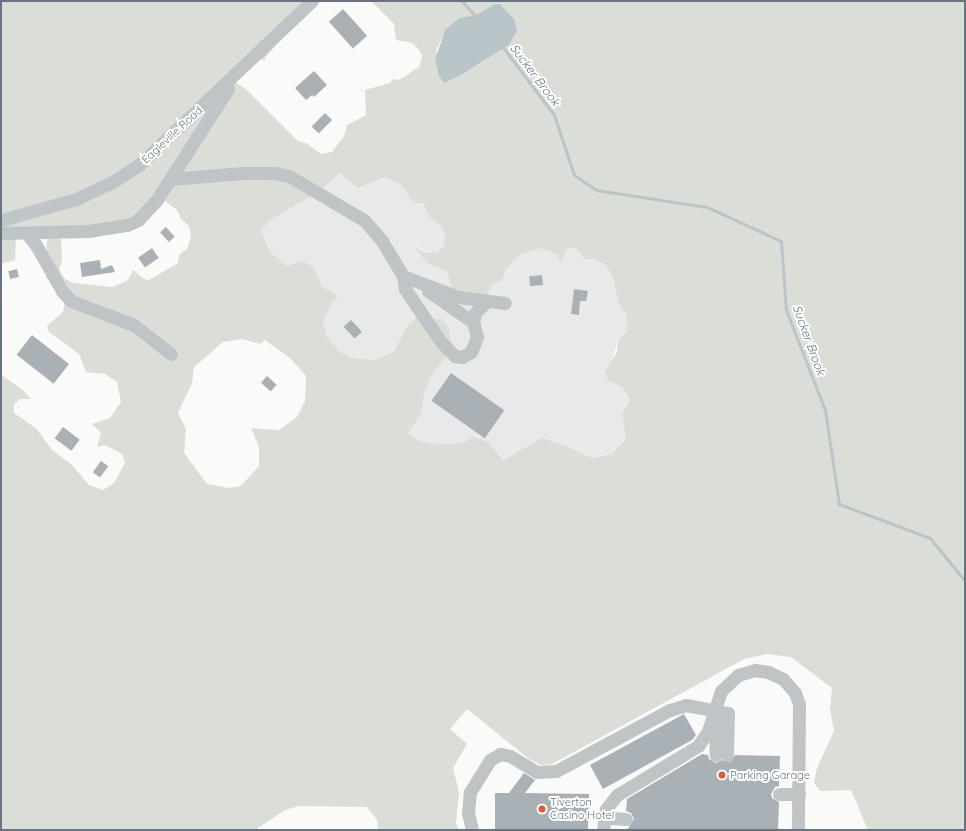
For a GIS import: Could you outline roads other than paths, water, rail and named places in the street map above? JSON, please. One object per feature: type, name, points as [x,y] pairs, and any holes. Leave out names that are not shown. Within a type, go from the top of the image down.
[{"type":"street","name":"Eagleville Road","points":[[1,220],[76,199],[130,171],[158,149],[312,1]]},
{"type":"street","points":[[1,232],[27,234],[88,231],[133,224],[152,206],[240,70]]},
{"type":"street","points":[[170,179],[243,173],[274,173],[293,178],[364,220],[382,241],[403,276],[405,289],[441,342],[455,356],[462,357],[471,352],[477,337],[473,322],[475,313],[487,301]]},
{"type":"street","points":[[27,234],[66,297],[78,306],[134,325],[171,354]]},
{"type":"street","points":[[403,276],[420,284],[458,297],[505,303]]},
{"type":"street","points":[[420,284],[473,322]]},
{"type":"street","points":[[603,830],[606,809],[617,796],[698,746],[708,731],[718,697],[724,686],[744,673],[756,670],[768,672],[788,683],[795,693],[800,710],[798,830]]},
{"type":"street","points":[[472,830],[468,813],[470,792],[494,756],[505,754],[537,772],[552,772],[678,706],[686,705],[714,711]]},
{"type":"street","points":[[714,711],[722,755]]},
{"type":"street","points":[[779,794],[799,794]]},
{"type":"street","points":[[617,796],[612,824],[626,819]]},
{"type":"waterway","name":"Sucker Brook","points":[[462,1],[477,18]]},
{"type":"waterway","name":"Sucker Brook","points":[[502,46],[554,115],[574,175],[596,190],[707,207],[781,241],[786,310],[825,410],[839,504],[930,538],[965,581]]},
{"type":"place","name":"Parking Garage","points":[[722,775]]},
{"type":"place","name":"Tiverton Casino Hotel","points":[[542,809]]}]
